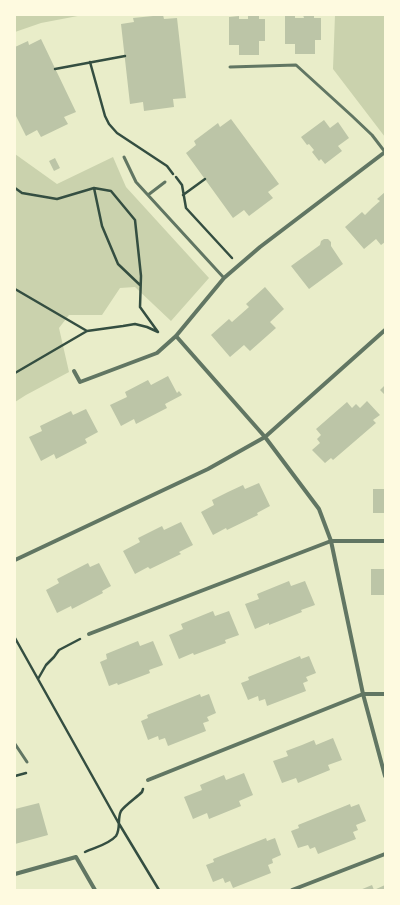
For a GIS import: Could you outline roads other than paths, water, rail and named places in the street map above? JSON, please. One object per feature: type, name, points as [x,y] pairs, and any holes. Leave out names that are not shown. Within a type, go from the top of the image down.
[{"type":"street","points":[[74,371],[80,382],[157,353],[176,336],[224,278],[260,247],[385,152]]},
{"type":"street","points":[[15,560],[208,469],[265,437],[385,330]]},
{"type":"street","points":[[176,336],[265,437],[319,509],[331,541],[363,694],[385,776]]},
{"type":"street","points":[[89,634],[331,541],[385,541]]},
{"type":"street","points":[[148,780],[363,694],[385,694]]},
{"type":"street","points":[[292,890],[385,854]]},
{"type":"street","points":[[15,874],[76,857],[95,890]]},
{"type":"lane","points":[[230,66],[296,65],[372,135],[385,152]]},
{"type":"lane","points":[[124,156],[136,182],[224,278]]},
{"type":"lane","points":[[148,195],[165,182]]},
{"type":"lane","points":[[15,744],[27,762]]}]
